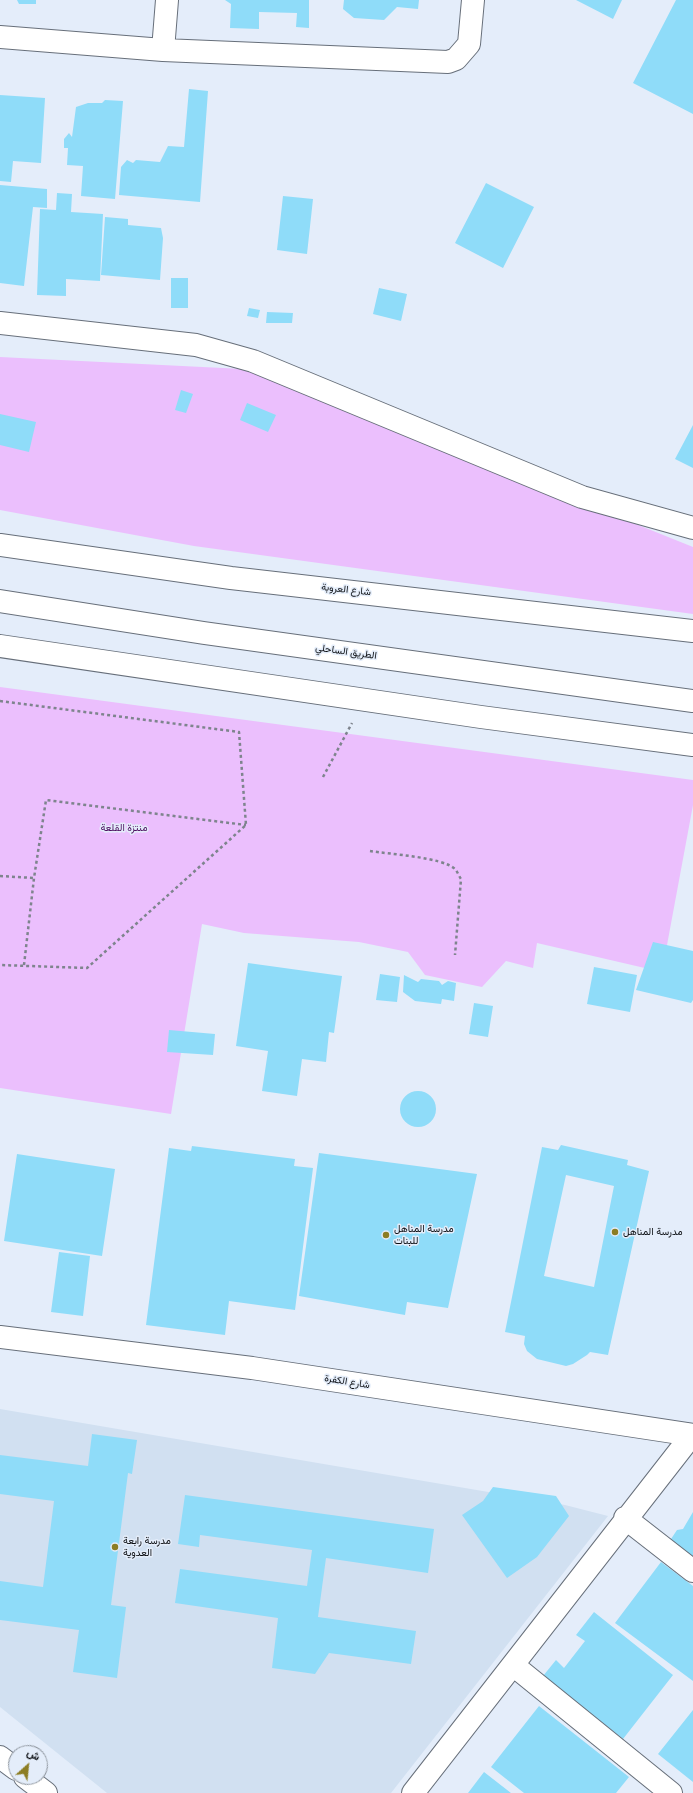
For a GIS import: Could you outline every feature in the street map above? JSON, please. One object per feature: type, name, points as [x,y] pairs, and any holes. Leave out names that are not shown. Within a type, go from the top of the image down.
[{"type":"main road","points":[[163,50],[167,0]]},
{"type":"main road","points":[[0,37],[163,50],[448,62],[456,59],[469,44],[472,0]]},
{"type":"main road","points":[[0,323],[196,345],[253,361],[582,497],[693,528]]},
{"type":"main road","name":"شارع العروبة","points":[[0,545],[231,578],[693,631]]},
{"type":"main road","name":"الطريق الساحلي","points":[[0,601],[204,632],[693,700]]},
{"type":"main road","points":[[0,646],[693,745]]},
{"type":"main road","name":"شارع الكفرة","points":[[0,1337],[252,1368],[692,1435]]},
{"type":"main road","points":[[413,1793],[625,1518],[692,1435]]},
{"type":"main road","points":[[625,1518],[693,1571]]},
{"type":"main road","points":[[512,1665],[671,1793]]},
{"type":"main road","points":[[0,1757],[8,1764]]},
{"type":"main road","points":[[36,1785],[46,1793]]},
{"type":"path","points":[[323,778],[364,699]]},
{"type":"path","points":[[0,701],[239,732],[246,825]]},
{"type":"path","points":[[24,965],[34,878],[46,800],[246,825]]},
{"type":"path","points":[[0,965],[87,968],[246,825]]},
{"type":"path","points":[[370,851],[433,860],[455,869],[461,879],[455,955]]},
{"type":"path","points":[[0,876],[34,878]]},
{"type":"shaded area","points":[[0,1409],[565,1505],[608,1516],[391,1793],[107,1793],[0,1707]]},
{"type":"green space","points":[[0,357],[243,369],[332,402],[693,547],[693,614],[194,546],[0,510]]},
{"type":"green space","name":"منتزة القلعة","points":[[0,687],[693,780],[693,805],[662,972],[537,943],[533,968],[506,961],[482,987],[425,975],[408,952],[359,942],[244,933],[202,924],[171,1114],[0,1088]]},
{"type":"building","points":[[17,0],[36,0],[36,4],[19,4]]},
{"type":"building","points":[[225,0],[309,0],[309,28],[296,27],[297,13],[259,12],[259,29],[230,28],[231,4]]},
{"type":"building","points":[[344,0],[419,0],[418,9],[397,7],[384,20],[354,18],[343,9]]},
{"type":"building","points":[[576,0],[622,0],[613,19]]},
{"type":"building","points":[[676,0],[693,0],[693,114],[633,83]]},
{"type":"building","points":[[189,89],[208,91],[200,202],[119,195],[121,167],[127,160],[133,163],[136,160],[160,162],[168,146],[184,147]]},
{"type":"building","points":[[0,95],[45,98],[41,163],[13,161],[11,182],[0,181]]},
{"type":"building","points":[[105,100],[123,101],[115,199],[81,196],[83,166],[67,165],[68,148],[64,148],[64,139],[69,133],[72,137],[76,107],[88,103],[102,103]]},
{"type":"building","points":[[486,183],[534,207],[503,268],[455,243]]},
{"type":"building","points":[[0,185],[47,189],[47,208],[33,207],[24,286],[0,283]]},
{"type":"building","points":[[57,193],[72,194],[71,212],[103,214],[100,281],[66,279],[66,296],[37,295],[40,209],[56,210]]},
{"type":"building","points":[[283,196],[313,199],[307,254],[277,250]]},
{"type":"building","points":[[105,217],[128,219],[128,225],[161,228],[163,238],[160,280],[101,275]]},
{"type":"building","points":[[171,278],[188,278],[188,308],[171,308]]},
{"type":"building","points":[[379,288],[407,294],[401,321],[373,314]]},
{"type":"building","points":[[249,308],[260,310],[258,318],[247,316]]},
{"type":"building","points":[[267,312],[293,313],[292,323],[266,323]]},
{"type":"building","points":[[181,390],[193,394],[186,413],[175,410]]},
{"type":"building","points":[[247,403],[276,415],[268,432],[240,420]]},
{"type":"building","points":[[0,414],[36,422],[29,452],[0,445]]},
{"type":"building","points":[[693,425],[693,468],[675,459]]},
{"type":"building","points":[[653,942],[693,951],[693,1000],[691,1003],[636,990]]},
{"type":"building","points":[[248,963],[342,976],[334,1033],[329,1032],[326,1062],[302,1059],[297,1096],[262,1091],[268,1051],[236,1046]]},
{"type":"building","points":[[594,967],[637,975],[630,1012],[587,1004]]},
{"type":"building","points":[[380,974],[400,977],[397,1002],[376,1000]]},
{"type":"building","points":[[404,975],[418,982],[421,979],[439,981],[442,985],[448,981],[456,983],[454,1001],[442,999],[441,1004],[415,1001],[403,992]]},
{"type":"building","points":[[474,1003],[493,1006],[488,1037],[469,1034]]},
{"type":"building","points":[[169,1030],[215,1034],[213,1055],[167,1052]]},
{"type":"building","points":[[418,1091],[428,1094],[433,1099],[436,1109],[433,1119],[428,1124],[418,1127],[408,1124],[403,1119],[400,1109],[403,1099],[408,1094]]},
{"type":"building","points":[[561,1145],[628,1160],[627,1165],[649,1171],[608,1355],[590,1352],[573,1364],[566,1366],[537,1359],[527,1351],[524,1344],[525,1336],[505,1332],[542,1147],[558,1150]],"holes":[[[566,1175],[614,1186],[594,1287],[544,1276]]]},
{"type":"building","points":[[192,1146],[295,1159],[294,1166],[313,1168],[295,1310],[229,1301],[225,1335],[146,1325],[169,1148],[191,1151]]},
{"type":"building","name":"مدرسة المناهل للبنات","points":[[319,1153],[477,1174],[448,1308],[407,1302],[405,1315],[299,1296]]},
{"type":"building","points":[[17,1154],[115,1169],[102,1256],[4,1241]]},
{"type":"building","points":[[59,1252],[90,1256],[83,1316],[51,1312]]},
{"type":"building","points":[[92,1434],[137,1440],[132,1474],[128,1473],[111,1605],[126,1607],[117,1678],[73,1672],[79,1630],[0,1620],[0,1581],[43,1587],[54,1501],[0,1494],[0,1455],[88,1466]]},
{"type":"building","points":[[493,1487],[556,1496],[569,1516],[537,1557],[507,1578],[462,1515],[483,1501]]},
{"type":"building","points":[[185,1495],[434,1529],[428,1573],[326,1558],[318,1617],[416,1631],[411,1664],[329,1653],[315,1674],[272,1668],[278,1618],[175,1603],[180,1569],[307,1586],[312,1550],[200,1535],[199,1547],[178,1544]]},
{"type":"building","points":[[693,1512],[693,1559],[672,1544],[671,1539],[677,1530],[683,1529]]},
{"type":"building","points":[[661,1562],[693,1586],[693,1681],[615,1623]]},
{"type":"building","points":[[594,1612],[673,1675],[623,1739],[543,1676],[556,1660],[564,1668],[585,1641],[576,1635]]},
{"type":"building","points":[[539,1706],[629,1777],[616,1793],[524,1793],[491,1767]]},
{"type":"building","points":[[693,1710],[693,1782],[658,1754]]},
{"type":"building","points":[[484,1772],[511,1793],[468,1793]]},
{"type":"place","name":"مدرسة المناهل","points":[[615,1232]]},
{"type":"place","name":"مدرسة المناهل للبنات","points":[[386,1235]]},
{"type":"place","name":"مدرسة رابعة العدوية","points":[[115,1547]]}]
